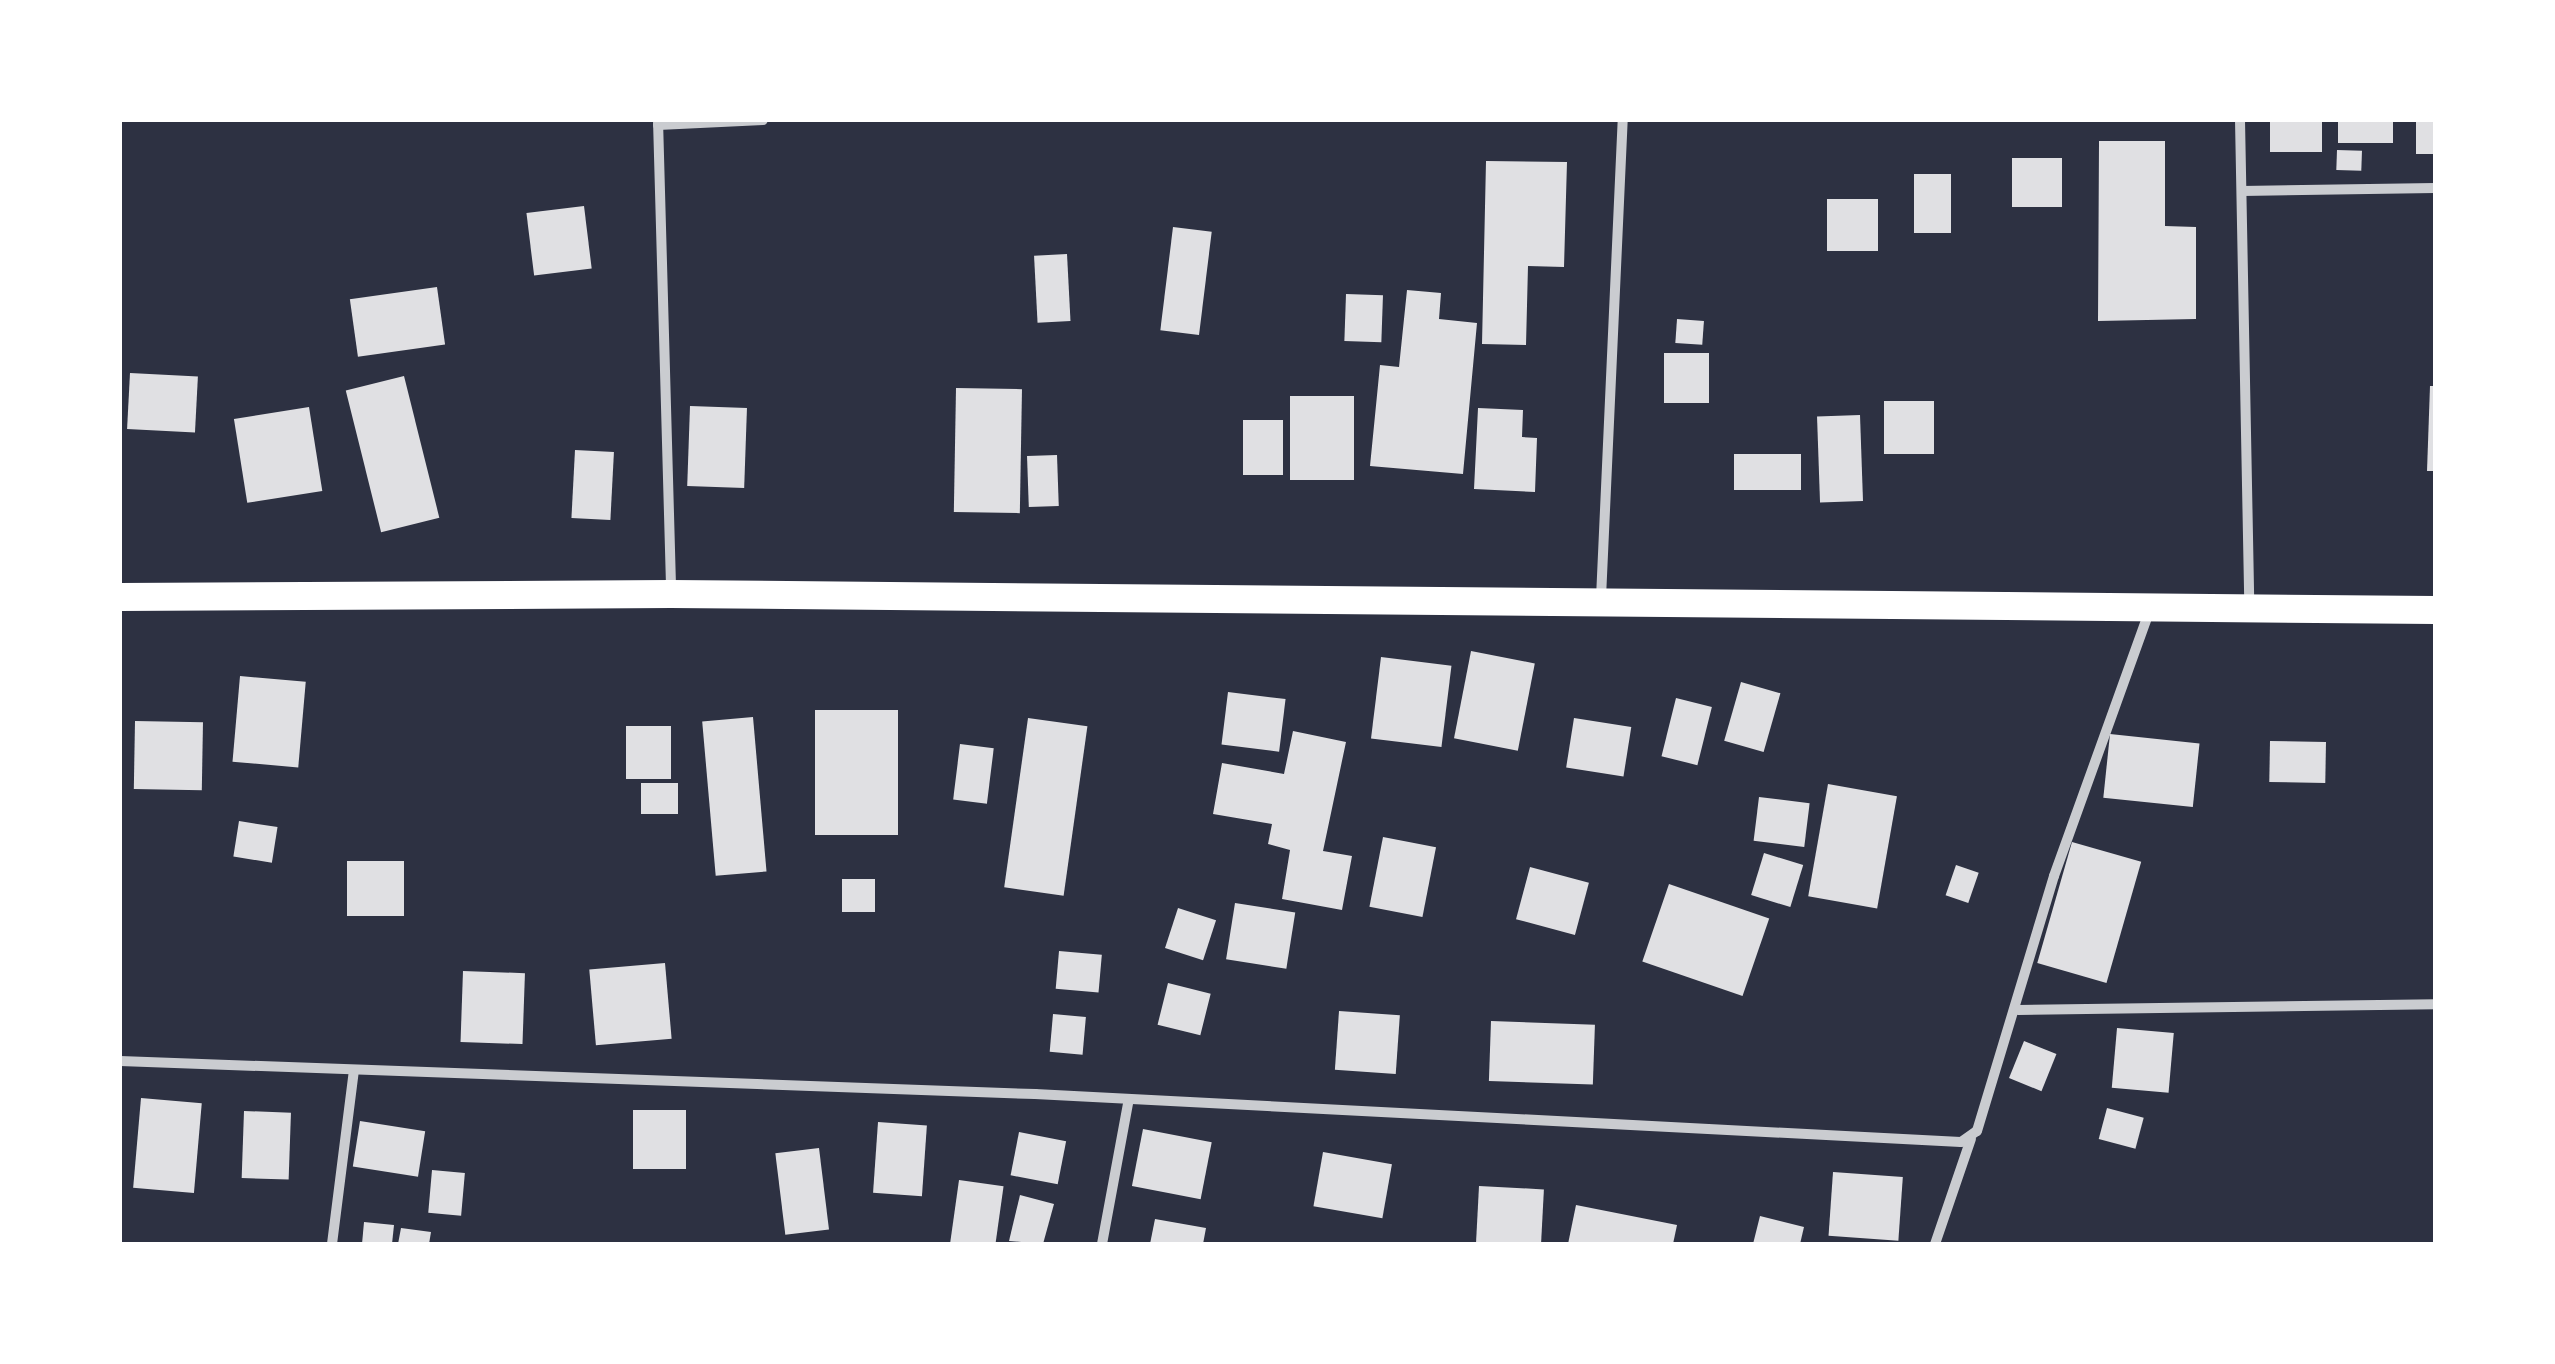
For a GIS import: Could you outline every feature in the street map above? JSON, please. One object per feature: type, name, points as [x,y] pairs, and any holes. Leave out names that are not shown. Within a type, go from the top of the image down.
[{"type":"highway","points":[[120,597],[671,594],[2435,610]]},
{"type":"street","points":[[671,594],[658,122],[763,120]]},
{"type":"street","points":[[1601,604],[1623,120]]},
{"type":"street","points":[[2240,120],[2249,608]]},
{"type":"street","points":[[2242,191],[2435,188]]},
{"type":"street","points":[[1935,1244],[2018,1010],[2054,876],[2150,609]]},
{"type":"street","points":[[2018,1010],[2435,1004]]},
{"type":"street","points":[[120,1061],[1129,1099],[1971,1139]]},
{"type":"street","points":[[332,1244],[354,1070]]},
{"type":"street","points":[[1102,1244],[1129,1099]]},
{"type":"building","points":[[2270,120],[2322,120],[2322,152],[2270,152]]},
{"type":"building","points":[[2338,120],[2393,120],[2393,143],[2338,143]]},
{"type":"building","points":[[2416,120],[2435,120],[2435,154],[2416,154]]},
{"type":"building","points":[[2099,141],[2165,141],[2165,226],[2196,227],[2196,319],[2098,321]]},
{"type":"building","points":[[2337,150],[2362,151],[2361,171],[2336,170]]},
{"type":"building","points":[[2012,158],[2062,158],[2062,207],[2012,207]]},
{"type":"building","points":[[1486,161],[1567,162],[1564,267],[1528,266],[1526,345],[1482,344]]},
{"type":"building","points":[[1914,174],[1951,174],[1951,233],[1914,233]]},
{"type":"building","points":[[1827,199],[1878,199],[1878,251],[1827,251]]},
{"type":"building","points":[[584,206],[592,269],[534,276],[526,213]]},
{"type":"building","points":[[1173,227],[1212,232],[1199,335],[1160,330]]},
{"type":"building","points":[[1067,254],[1071,321],[1038,323],[1034,256]]},
{"type":"building","points":[[437,287],[445,344],[358,357],[350,299]]},
{"type":"building","points":[[1407,290],[1441,293],[1439,319],[1477,323],[1463,474],[1370,466],[1380,365],[1399,367]]},
{"type":"building","points":[[1346,294],[1383,295],[1381,342],[1344,341]]},
{"type":"building","points":[[1677,319],[1704,321],[1702,345],[1675,343]]},
{"type":"building","points":[[1664,353],[1709,353],[1709,403],[1664,403]]},
{"type":"building","points":[[130,373],[198,377],[195,432],[127,429]]},
{"type":"building","points":[[404,376],[439,518],[381,532],[346,391]]},
{"type":"building","points":[[2430,386],[2435,386],[2435,471],[2427,471]]},
{"type":"building","points":[[956,388],[1022,389],[1020,513],[954,512]]},
{"type":"building","points":[[1290,396],[1354,396],[1354,480],[1290,480]]},
{"type":"building","points":[[1884,401],[1934,401],[1934,454],[1884,454]]},
{"type":"building","points":[[690,406],[747,408],[744,488],[687,486]]},
{"type":"building","points":[[309,407],[322,491],[247,503],[234,419]]},
{"type":"building","points":[[1478,408],[1523,410],[1522,437],[1537,438],[1535,492],[1474,489]]},
{"type":"building","points":[[1860,415],[1863,501],[1820,502],[1817,417]]},
{"type":"building","points":[[1243,420],[1283,420],[1283,475],[1243,475]]},
{"type":"building","points":[[575,450],[614,452],[610,520],[571,518]]},
{"type":"building","points":[[1734,454],[1801,454],[1801,490],[1734,490]]},
{"type":"building","points":[[1057,455],[1059,506],[1029,507],[1027,456]]},
{"type":"building","points":[[1471,651],[1535,663],[1518,751],[1454,738]]},
{"type":"building","points":[[1381,657],[1451,666],[1441,747],[1371,738]]},
{"type":"building","points":[[240,676],[306,682],[298,767],[233,762]]},
{"type":"building","points":[[1741,682],[1780,693],[1764,752],[1724,741]]},
{"type":"building","points":[[1228,692],[1286,699],[1279,752],[1222,745]]},
{"type":"building","points":[[1676,698],[1712,707],[1697,765],[1661,756]]},
{"type":"building","points":[[815,710],[898,710],[898,835],[815,835]]},
{"type":"building","points":[[753,717],[767,871],[716,876],[702,721]]},
{"type":"building","points":[[1028,718],[1087,726],[1064,896],[1004,887]]},
{"type":"building","points":[[1574,718],[1631,727],[1623,776],[1566,767]]},
{"type":"building","points":[[135,721],[203,722],[202,790],[134,789]]},
{"type":"building","points":[[626,726],[671,726],[671,779],[626,779]]},
{"type":"building","points":[[1293,731],[1346,742],[1323,851],[1352,856],[1342,910],[1282,899],[1290,850],[1268,844],[1272,824],[1213,814],[1222,763],[1284,774]]},
{"type":"building","points":[[2110,734],[2200,743],[2193,807],[2103,798]]},
{"type":"building","points":[[2270,741],[2326,742],[2325,783],[2269,782]]},
{"type":"building","points":[[960,744],[994,748],[987,804],[953,800]]},
{"type":"building","points":[[641,783],[678,783],[678,814],[641,814]]},
{"type":"building","points":[[1828,784],[1897,796],[1877,908],[1808,896]]},
{"type":"building","points":[[1759,797],[1810,803],[1804,847],[1754,841]]},
{"type":"building","points":[[239,821],[278,827],[272,863],[233,857]]},
{"type":"building","points":[[1383,837],[1436,847],[1422,917],[1369,907]]},
{"type":"building","points":[[2072,842],[2141,862],[2106,983],[2037,963]]},
{"type":"building","points":[[1764,853],[1803,865],[1790,907],[1751,895]]},
{"type":"building","points":[[347,861],[404,861],[404,916],[347,916]]},
{"type":"building","points":[[1956,865],[1979,873],[1968,903],[1946,895]]},
{"type":"building","points":[[1530,867],[1589,883],[1575,935],[1516,919]]},
{"type":"building","points":[[842,879],[875,879],[875,912],[842,912]]},
{"type":"building","points":[[1669,884],[1769,919],[1743,996],[1642,962]]},
{"type":"building","points":[[1235,903],[1295,913],[1286,969],[1226,959]]},
{"type":"building","points":[[1178,908],[1216,920],[1203,960],[1165,948]]},
{"type":"building","points":[[1059,951],[1102,955],[1099,993],[1056,989]]},
{"type":"building","points":[[665,963],[672,1039],[596,1045],[589,970]]},
{"type":"building","points":[[463,971],[525,973],[522,1044],[461,1042]]},
{"type":"building","points":[[1168,983],[1211,994],[1200,1035],[1158,1025]]},
{"type":"building","points":[[1339,1011],[1400,1015],[1396,1074],[1335,1070]]},
{"type":"building","points":[[1053,1014],[1086,1017],[1083,1055],[1050,1052]]},
{"type":"building","points":[[1491,1021],[1595,1025],[1593,1085],[1489,1081]]},
{"type":"building","points":[[2117,1028],[2174,1033],[2169,1093],[2112,1088]]},
{"type":"building","points":[[2024,1041],[2056,1054],[2041,1091],[2009,1078]]},
{"type":"building","points":[[141,1098],[202,1103],[194,1193],[133,1188]]},
{"type":"building","points":[[2107,1108],[2144,1118],[2135,1149],[2099,1139]]},
{"type":"building","points":[[633,1110],[686,1110],[686,1169],[633,1169]]},
{"type":"building","points":[[244,1111],[291,1113],[289,1180],[242,1178]]},
{"type":"building","points":[[360,1121],[425,1131],[418,1177],[353,1166]]},
{"type":"building","points":[[878,1122],[927,1125],[922,1196],[873,1193]]},
{"type":"building","points":[[1143,1129],[1212,1142],[1201,1199],[1132,1186]]},
{"type":"building","points":[[1019,1132],[1066,1141],[1058,1184],[1011,1175]]},
{"type":"building","points":[[819,1148],[829,1229],[785,1235],[775,1153]]},
{"type":"building","points":[[1323,1152],[1392,1164],[1382,1218],[1313,1206]]},
{"type":"building","points":[[432,1170],[465,1173],[461,1216],[428,1213]]},
{"type":"building","points":[[1833,1172],[1903,1177],[1898,1241],[1829,1236]]},
{"type":"building","points":[[959,1180],[1004,1186],[995,1244],[950,1243]]},
{"type":"building","points":[[1479,1186],[1544,1189],[1541,1244],[1476,1244]]},
{"type":"building","points":[[1020,1195],[1054,1204],[1043,1244],[1009,1241]]},
{"type":"building","points":[[1576,1205],[1677,1225],[1673,1244],[1568,1244]]},
{"type":"building","points":[[1760,1216],[1804,1227],[1800,1244],[1753,1244]]},
{"type":"building","points":[[1155,1219],[1206,1228],[1203,1244],[1150,1244]]},
{"type":"building","points":[[364,1222],[394,1225],[392,1244],[362,1244]]},
{"type":"building","points":[[401,1228],[431,1232],[429,1244],[398,1244]]}]
